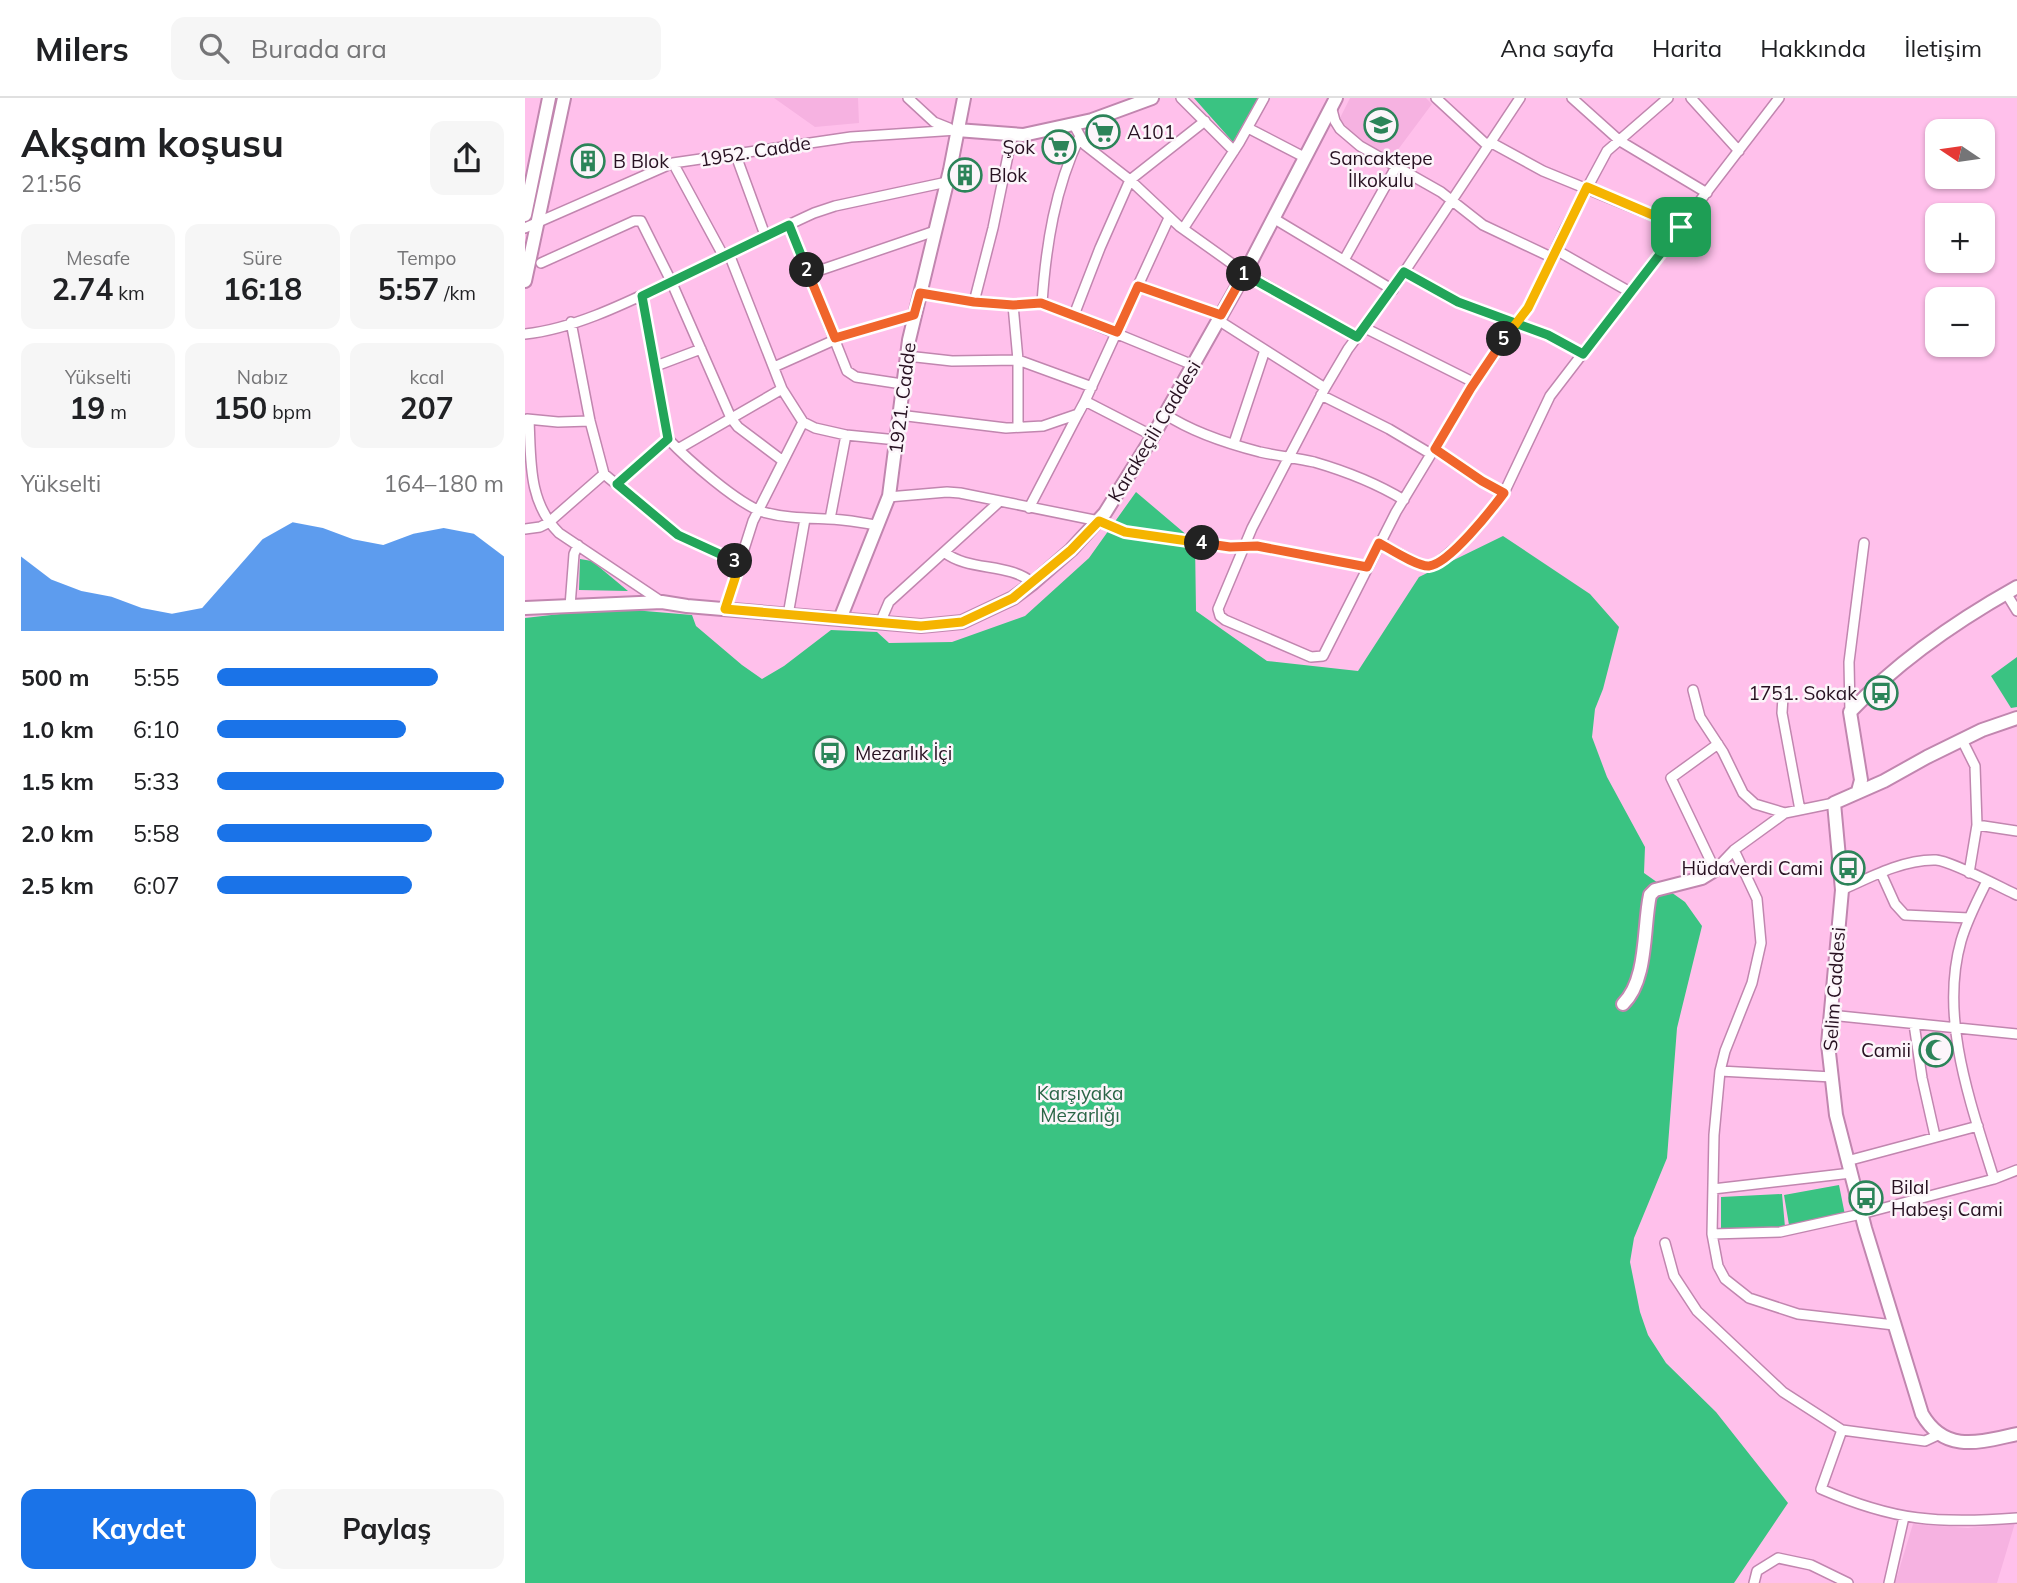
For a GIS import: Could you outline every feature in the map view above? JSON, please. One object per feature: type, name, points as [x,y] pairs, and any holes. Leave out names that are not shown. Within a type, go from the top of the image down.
[{"type":"main road","points":[[525,215],[549,98]]},
{"type":"main road","points":[[525,281],[531,226],[565,98]]},
{"type":"main road","points":[[957,130],[1012,136],[1077,131],[1152,98]]},
{"type":"main road","name":"1921. Cadde","points":[[840,619],[888,497],[902,384],[914,315],[964,101]]},
{"type":"main road","name":"Karakeçili Caddesi","points":[[525,608],[662,602],[921,626],[962,622],[1013,598],[1033,583],[1099,521],[1153,436],[1245,273],[1333,102]]},
{"type":"main road","points":[[1858,791],[1861,780],[1850,712],[1943,632],[2012,590]]},
{"type":"main road","points":[[1835,803],[1982,730],[2017,718]]},
{"type":"main road","name":"Selim Caddesi","points":[[1835,803],[1842,890],[1828,1044],[1836,1115],[1893,1325],[1922,1414],[1940,1434]]},
{"type":"main road","points":[[1623,1004],[1630,997],[1643,954],[1650,895],[1655,890],[1702,878],[1716,870]]},
{"type":"main road","points":[[1940,1434],[1960,1442],[1974,1443],[2017,1434]]},
{"type":"street","points":[[908,98],[934,122],[957,130]]},
{"type":"street","points":[[1181,98],[1234,151]]},
{"type":"street","points":[[1183,229],[1234,151],[1264,98]]},
{"type":"street","points":[[1520,98],[1323,391],[1243,548],[1219,609],[1220,616],[1314,658],[1324,654],[1404,499],[1475,383],[1528,308],[1607,151],[1668,98]]},
{"type":"street","points":[[1572,98],[1620,141],[1707,193]]},
{"type":"street","points":[[1691,98],[1739,151]]},
{"type":"street","points":[[1379,543],[1422,565],[1433,565],[1461,543],[1480,523],[1504,493],[1550,396],[1779,98]]},
{"type":"street","points":[[1441,100],[1489,144],[1543,171],[1587,187],[1680,228]]},
{"type":"street","points":[[1333,102],[1335,121],[1340,129],[1360,146],[1451,200],[1483,225],[1554,254],[1630,292]]},
{"type":"street","points":[[1074,315],[1110,222],[1130,180],[1205,121]]},
{"type":"street","points":[[1248,128],[1304,157]]},
{"type":"street","name":"1952. Cadde","points":[[531,226],[673,163],[851,137],[957,130]]},
{"type":"street","points":[[1077,131],[1085,145],[1130,180],[1183,229],[1245,273],[1357,337]]},
{"type":"street","points":[[1041,303],[1051,222],[1077,131]]},
{"type":"street","points":[[974,302],[1012,136]]},
{"type":"street","points":[[735,153],[765,236]]},
{"type":"street","points":[[673,163],[727,256],[782,389],[803,422],[814,428],[846,435],[897,440]]},
{"type":"street","points":[[1344,260],[1397,167]]},
{"type":"street","points":[[525,334],[571,322],[642,296],[765,236],[835,206],[947,182]]},
{"type":"street","points":[[1029,508],[1092,387],[1169,218]]},
{"type":"street","points":[[1273,218],[1393,290]]},
{"type":"street","points":[[541,262],[634,221],[641,221],[671,281],[731,418],[738,427],[783,461]]},
{"type":"street","points":[[789,225],[847,371],[856,377],[902,384]]},
{"type":"street","points":[[809,274],[935,231]]},
{"type":"street","points":[[1404,272],[1458,302],[1558,340],[1583,354]]},
{"type":"street","points":[[1138,286],[1220,317],[1323,391],[1504,493]]},
{"type":"street","points":[[920,293],[974,302],[1013,305],[1041,303],[1193,365]]},
{"type":"street","points":[[642,296],[668,439],[678,449],[735,496],[758,510],[805,519],[877,525]]},
{"type":"street","points":[[1013,305],[1018,360],[1019,427]]},
{"type":"street","points":[[774,367],[835,338],[914,315]]},
{"type":"street","points":[[571,322],[590,421],[604,474],[678,535],[740,563]]},
{"type":"street","points":[[1365,328],[1475,383]]},
{"type":"street","points":[[656,366],[701,349]]},
{"type":"street","points":[[1234,443],[1265,350]]},
{"type":"street","points":[[907,356],[952,361],[1018,360],[1092,387]]},
{"type":"street","points":[[678,449],[782,389]]},
{"type":"street","points":[[1085,401],[1153,436]]},
{"type":"street","points":[[899,415],[1019,427],[1043,426],[1078,414]]},
{"type":"street","points":[[1165,414],[1182,425],[1259,452],[1337,470],[1404,499]]},
{"type":"street","points":[[590,421],[527,419],[533,486],[540,508],[548,523],[559,533],[662,602]]},
{"type":"street","points":[[725,609],[758,510],[803,422]]},
{"type":"street","points":[[830,519],[846,435]]},
{"type":"street","points":[[617,484],[668,439]]},
{"type":"street","points":[[525,529],[548,523],[604,474]]},
{"type":"street","points":[[888,497],[947,492],[1099,521],[1125,532],[1243,548],[1257,546],[1367,567]]},
{"type":"street","points":[[880,623],[889,602],[999,502]]},
{"type":"street","points":[[788,614],[805,519]]},
{"type":"street","points":[[1850,712],[1849,662],[1864,543]]},
{"type":"street","points":[[570,606],[574,555],[578,545]]},
{"type":"street","points":[[944,552],[956,559],[1016,573],[1033,583]]},
{"type":"street","points":[[2012,590],[2017,611]]},
{"type":"street","points":[[1693,690],[1700,717],[1718,744],[1743,793],[1755,804],[1785,813]]},
{"type":"street","points":[[1783,697],[1782,713],[1800,810]]},
{"type":"street","points":[[1962,740],[1975,766],[1977,825],[1969,873]]},
{"type":"street","points":[[1718,744],[1671,778],[1716,870],[1734,850],[1785,813],[1835,803]]},
{"type":"street","points":[[1977,825],[2017,831]]},
{"type":"street","points":[[1734,850],[1757,899],[1761,943],[1752,984],[1725,1051],[1720,1071],[1714,1135],[1712,1234],[1719,1266],[1725,1279],[1749,1298],[1798,1314],[1893,1325]]},
{"type":"street","points":[[1842,890],[1893,867],[1937,860],[1954,865],[2017,895]]},
{"type":"street","points":[[1881,873],[1895,904],[1905,915],[1969,918]]},
{"type":"street","points":[[1987,881],[1961,942],[1954,979],[1953,1007],[1961,1063],[1994,1179]]},
{"type":"street","points":[[1830,1016],[2017,1034]]},
{"type":"street","points":[[1914,1024],[1935,1136]]},
{"type":"street","points":[[1720,1071],[1832,1077]]},
{"type":"street","points":[[1713,1189],[1849,1167],[1935,1136],[1978,1126]]},
{"type":"street","points":[[1712,1234],[1780,1232],[1994,1179],[2017,1170]]},
{"type":"street","points":[[1665,1243],[1674,1276],[1697,1311],[1783,1392],[1842,1430],[1925,1441],[1940,1434]]},
{"type":"street","points":[[1842,1430],[1821,1489],[1868,1509],[1904,1517],[1949,1521],[2017,1518]]},
{"type":"street","points":[[1889,1583],[1904,1517]]},
{"type":"street","points":[[1754,1583],[1757,1572],[1778,1558],[1811,1565],[1848,1583]]},
{"type":"shaded area","points":[[774,98],[858,98],[859,123],[815,127]]},
{"type":"shaded area","name":"Sancaktepe İlkokulu","points":[[1350,98],[1426,98],[1432,104],[1391,159],[1350,132],[1340,118]]},
{"type":"shaded area","points":[[2015,1523],[1997,1583],[1895,1583],[1913,1524],[1968,1528]]},
{"type":"green space","points":[[1194,98],[1258,98],[1233,142]]},
{"type":"green space","name":"Karşıyaka Mezarlığı","points":[[1136,492],[1195,542],[1196,611],[1267,661],[1358,671],[1419,577],[1503,536],[1590,594],[1619,627],[1595,709],[1592,737],[1607,777],[1645,847],[1644,873],[1685,902],[1702,926],[1677,1028],[1667,1158],[1634,1238],[1630,1262],[1640,1312],[1648,1335],[1666,1363],[1716,1412],[1788,1503],[1734,1583],[525,1583],[525,618],[633,610],[692,615],[696,626],[762,679],[784,666],[831,630],[877,632],[889,643],[952,642],[1025,616],[1089,558]]},
{"type":"green space","points":[[580,559],[592,561],[628,591],[579,590]]},
{"type":"green space","points":[[2017,657],[2017,707],[2011,708],[1991,676]]},
{"type":"green space","points":[[1839,1185],[1845,1215],[1789,1225],[1784,1195]]},
{"type":"green space","points":[[1782,1194],[1785,1227],[1721,1229],[1721,1197]]},
{"type":"place","name":"Sancaktepe İlkokulu","points":[[1381,125]]},
{"type":"place","name":"A101","points":[[1103,132]]},
{"type":"place","name":"Şok","points":[[1059,147]]},
{"type":"place","name":"B Blok","points":[[588,161]]},
{"type":"place","name":"Blok","points":[[965,175]]},
{"type":"place","name":"1751. Sokak","points":[[1881,693]]},
{"type":"place","name":"Mezarlık İçi","points":[[830,753]]},
{"type":"place","name":"Hüdaverdi Cami","points":[[1848,868]]},
{"type":"place","name":"Camii","points":[[1936,1050]]},
{"type":"place","name":"Bilal Habeşi Cami","points":[[1866,1198]]},
{"type":"route","points":[[1681,227],[1583,354],[1548,335],[1537,331],[1517,323],[1505,318],[1458,302],[1404,272],[1357,337],[1245,273],[1221,315],[1138,286],[1117,332],[1041,303],[1013,305],[974,302],[920,293],[914,315],[835,338],[789,225],[642,296],[668,439],[617,484],[678,535],[740,563],[725,609],[921,626],[962,622],[1013,598],[1071,550],[1099,521],[1125,532],[1230,547],[1257,546],[1367,567],[1379,543],[1422,565],[1433,565],[1461,543],[1504,493],[1435,449],[1471,388],[1500,345],[1517,323],[1528,308],[1587,187],[1681,227]]}]
